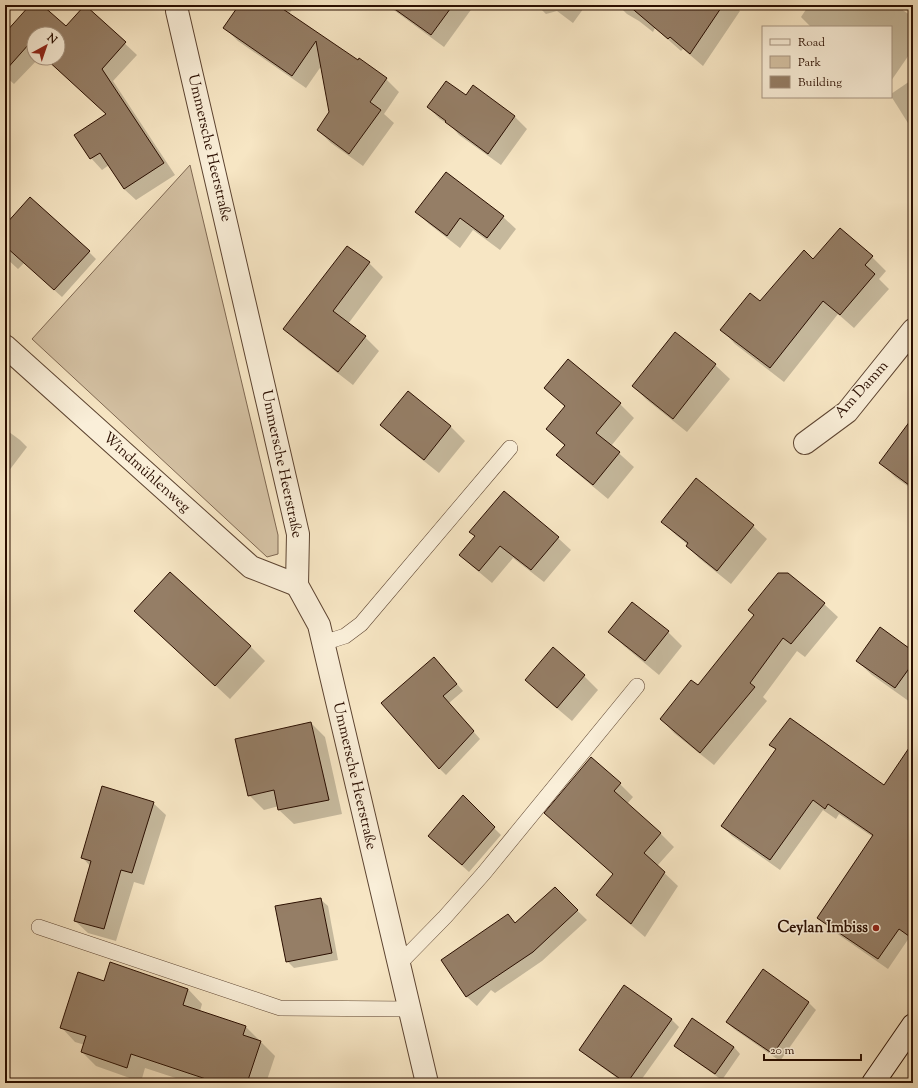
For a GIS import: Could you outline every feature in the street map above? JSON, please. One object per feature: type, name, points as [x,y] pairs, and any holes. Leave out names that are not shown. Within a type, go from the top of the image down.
[{"type":"street","name":"Ummersche Heerstraße","points":[[177,5],[298,534],[297,585],[319,625],[427,1083]]},
{"type":"street","name":"Am Damm","points":[[805,443],[847,412],[913,330]]},
{"type":"street","name":"Windmühlenweg","points":[[5,346],[251,567],[297,585]]},
{"type":"street","points":[[873,1083],[913,1025]]},
{"type":"lane","points":[[323,643],[345,636],[361,624],[510,448]]},
{"type":"lane","points":[[399,964],[445,917],[484,873],[637,686]]},
{"type":"lane","points":[[39,927],[280,1008],[409,1009]]},
{"type":"green space","points":[[190,165],[278,535],[278,554],[267,557],[32,339]]},
{"type":"building","points":[[30,5],[42,5],[66,26],[26,26],[26,47],[5,71],[5,33]]},
{"type":"building","points":[[85,5],[126,42],[102,69],[164,163],[124,189],[100,153],[90,159],[74,135],[106,114],[54,66],[66,66],[66,26]]},
{"type":"building","points":[[239,5],[277,5],[387,78],[370,102],[381,110],[349,154],[317,130],[329,112],[316,41],[292,76],[223,28]]},
{"type":"building","points":[[389,5],[453,5],[431,35]]},
{"type":"building","points":[[628,5],[723,5],[690,54],[670,37],[668,39]]},
{"type":"building","points":[[446,81],[466,95],[473,85],[515,116],[488,154],[427,107]]},
{"type":"building","points":[[446,172],[504,216],[487,238],[460,218],[447,236],[415,212]]},
{"type":"building","points":[[30,197],[90,251],[54,290],[5,246],[5,225]]},
{"type":"building","points":[[840,228],[873,256],[865,265],[875,274],[840,315],[823,301],[770,368],[720,330],[750,293],[760,301],[804,250],[813,259]]},
{"type":"building","points":[[347,246],[370,262],[333,311],[366,336],[338,372],[283,329]]},
{"type":"building","points":[[675,332],[716,364],[673,419],[632,386]]},
{"type":"building","points":[[568,359],[621,403],[596,433],[620,452],[593,485],[556,455],[565,445],[546,429],[565,406],[544,388]]},
{"type":"building","points":[[408,391],[451,426],[424,460],[380,425]]},
{"type":"building","points":[[913,417],[913,488],[879,463]]},
{"type":"building","points":[[696,478],[754,525],[717,571],[686,546],[688,543],[661,522]]},
{"type":"building","points":[[504,491],[559,537],[531,570],[500,546],[479,571],[459,555],[475,536],[469,532]]},
{"type":"building","points":[[170,572],[251,646],[215,686],[134,611]]},
{"type":"building","points":[[778,573],[788,573],[825,603],[791,644],[783,638],[750,683],[755,687],[700,753],[660,719],[691,680],[698,685],[754,615],[748,610]]},
{"type":"building","points":[[632,602],[669,631],[645,661],[608,632]]},
{"type":"building","points":[[880,627],[913,651],[913,663],[895,688],[856,661]]},
{"type":"building","points":[[553,647],[585,675],[557,708],[525,680]]},
{"type":"building","points":[[434,657],[457,684],[443,696],[474,731],[439,769],[381,703]]},
{"type":"building","points":[[790,718],[884,785],[913,742],[913,939],[899,929],[878,959],[817,918],[873,835],[828,804],[825,809],[813,800],[770,860],[721,826],[776,749],[769,745]]},
{"type":"building","points":[[311,722],[329,800],[278,810],[274,790],[248,796],[235,739]]},
{"type":"building","points":[[591,757],[621,783],[614,791],[661,833],[644,853],[665,872],[631,924],[596,895],[613,874],[544,813]]},
{"type":"building","points":[[102,786],[154,802],[132,873],[121,870],[104,929],[74,921],[91,861],[81,858]]},
{"type":"building","points":[[463,795],[495,827],[462,865],[428,836]]},
{"type":"building","points":[[555,887],[578,910],[533,952],[466,997],[441,960],[508,914],[515,923]]},
{"type":"building","points":[[321,898],[332,953],[286,962],[275,906]]},
{"type":"building","points":[[110,962],[188,989],[183,1005],[246,1026],[243,1035],[261,1041],[247,1083],[218,1083],[131,1054],[127,1068],[81,1052],[86,1036],[60,1028],[78,972],[104,981]]},
{"type":"building","points":[[763,969],[809,1002],[773,1054],[726,1022]]},
{"type":"building","points":[[624,985],[672,1019],[627,1083],[579,1050]]},
{"type":"building","points":[[692,1018],[734,1047],[715,1074],[674,1046]]},
{"type":"place","name":"Ceylan Imbiss","points":[[876,928]]}]
